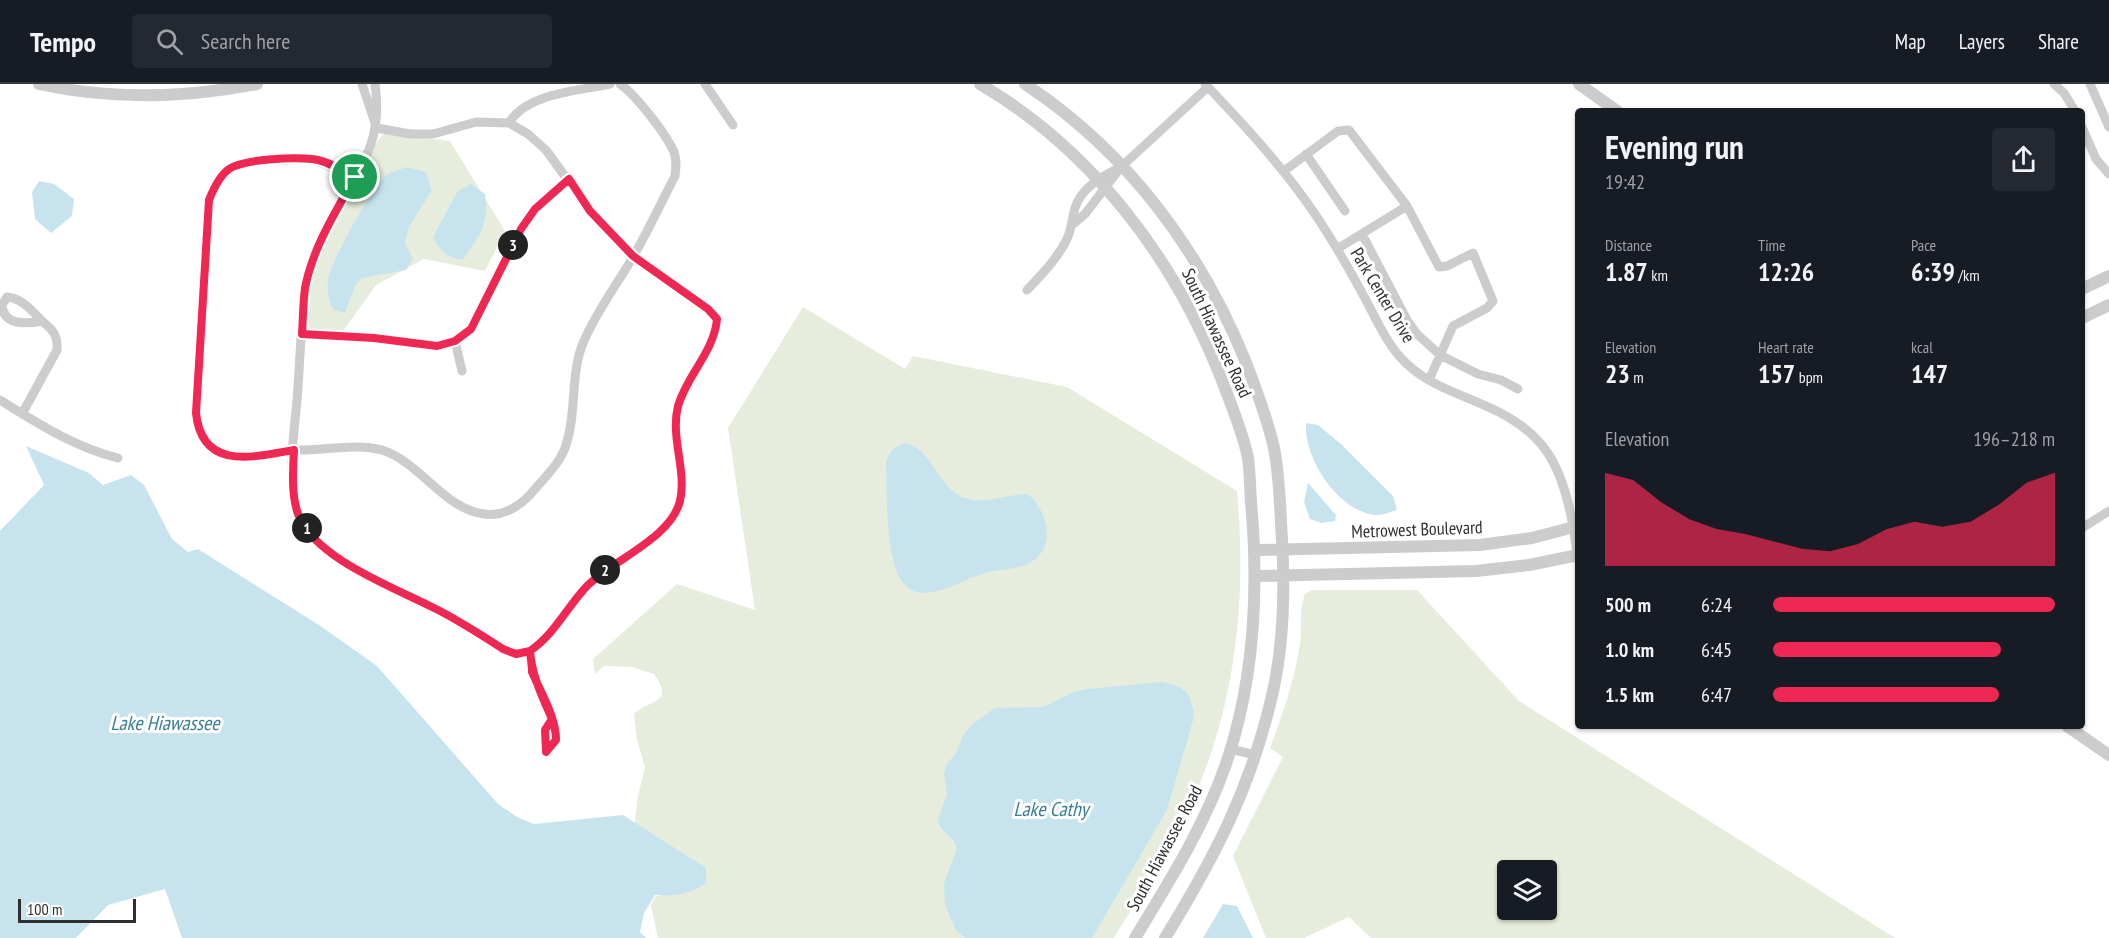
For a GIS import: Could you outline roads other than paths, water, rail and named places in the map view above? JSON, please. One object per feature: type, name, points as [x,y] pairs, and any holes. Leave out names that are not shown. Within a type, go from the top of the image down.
[{"type":"street","points":[[39,84],[106,95],[185,95],[257,84]]},
{"type":"street","points":[[363,84],[377,128]]},
{"type":"street","points":[[375,84],[377,128],[374,142],[323,234],[312,260],[305,288],[293,480],[298,515],[309,533],[372,580],[434,608],[503,649],[516,654],[530,651],[543,642],[587,586],[661,531],[674,516],[680,501],[681,482],[675,423],[679,404],[716,334],[717,319],[708,309],[633,256],[590,211],[546,150],[528,134],[510,123],[476,122],[433,134],[410,134],[377,128]]},
{"type":"street","points":[[510,123],[515,113],[531,103],[610,84]]},
{"type":"street","points":[[355,177],[312,159],[243,162],[227,170],[215,186],[209,200],[196,413],[198,429],[210,447],[231,457],[250,457],[294,450],[359,447],[384,451],[408,465],[464,508],[486,514],[506,512],[525,501],[566,448],[573,422],[582,346],[600,308],[633,256],[675,176],[677,166],[674,153],[633,93],[620,84]]},
{"type":"street","points":[[705,84],[733,125]]},
{"type":"street","name":"South Hiawassee Road","points":[[980,84],[1042,127],[1102,183],[1169,271],[1217,366],[1248,458],[1256,549],[1253,635],[1247,676],[1230,750],[1214,797],[1193,839],[1135,938]]},
{"type":"street","name":"South Hiawassee Road","points":[[1025,84],[1095,138],[1184,239],[1209,281],[1236,338],[1258,395],[1274,449],[1284,578],[1282,632],[1274,688],[1256,755],[1233,818],[1206,871],[1166,938]]},
{"type":"street","points":[[1579,84],[1613,108]]},
{"type":"street","points":[[2054,84],[2064,93],[2073,108]]},
{"type":"street","points":[[2090,84],[2109,127]]},
{"type":"street","points":[[1028,290],[1061,250],[1073,224],[1075,206],[1207,85]]},
{"type":"street","name":"Park Center Drive","points":[[1207,85],[1284,171],[1337,249],[1385,336],[1400,357],[1429,380],[1498,409],[1521,424],[1542,445],[1555,465],[1575,524]]},
{"type":"street","points":[[1284,171],[1338,131],[1349,130],[1407,206],[1439,267],[1447,266],[1473,253],[1493,296],[1493,301],[1487,308],[1453,326],[1429,380]]},
{"type":"street","points":[[2085,134],[2096,159],[2109,174]]},
{"type":"street","points":[[1306,154],[1345,211]]},
{"type":"street","points":[[302,334],[374,338],[437,346],[455,341],[471,329],[521,229],[535,209],[569,179]]},
{"type":"street","points":[[1337,249],[1407,206]]},
{"type":"street","points":[[1362,234],[1416,334],[1440,355],[1478,374],[1501,380],[1518,389]]},
{"type":"street","points":[[2085,288],[2109,276]]},
{"type":"street","points":[[2085,317],[2109,305]]},
{"type":"street","points":[[22,414],[57,350],[58,339],[53,329],[42,321]]},
{"type":"street","points":[[455,341],[462,371]]},
{"type":"street","points":[[0,400],[71,442],[118,458]]},
{"type":"street","points":[[2085,526],[2109,511]]},
{"type":"street","name":"Metrowest Boulevard","points":[[1256,549],[1480,545],[1532,538],[1575,527]]},
{"type":"street","points":[[1256,576],[1284,578],[1476,570],[1529,565],[1575,555]]},
{"type":"street","points":[[530,651],[532,672],[552,719]]},
{"type":"street","points":[[2071,729],[2109,755]]},
{"type":"street","points":[[1230,750],[1256,755]]},
{"type":"water","points":[[405,167],[426,172],[432,190],[409,227],[405,243],[413,259],[406,270],[362,278],[355,286],[345,313],[334,310],[329,298],[328,284],[338,252],[381,181],[388,174]]},
{"type":"water","points":[[39,181],[54,184],[74,199],[72,216],[51,233],[35,219],[32,192]]},
{"type":"water","points":[[471,184],[485,194],[486,215],[482,230],[463,260],[444,253],[433,237],[457,192]]},
{"type":"water","points":[[1306,423],[1318,425],[1342,445],[1393,496],[1397,510],[1374,515],[1360,511],[1336,493],[1325,480],[1311,452]]},
{"type":"water","points":[[906,443],[924,455],[944,482],[961,496],[979,500],[1028,494],[1041,511],[1045,521],[1046,542],[1042,551],[1025,565],[985,573],[932,592],[922,593],[904,584],[893,560],[890,544],[886,463],[893,450]]},
{"type":"water","name":"Lake Hiawassee","points":[[26,446],[89,473],[103,485],[131,475],[144,485],[172,539],[188,552],[198,549],[322,627],[377,666],[498,804],[517,817],[534,824],[623,815],[706,868],[706,883],[682,894],[655,895],[644,913],[640,932],[646,938],[182,938],[165,889],[108,905],[76,938],[0,938],[0,531],[44,485]]},
{"type":"water","points":[[1308,483],[1336,515],[1335,521],[1321,523],[1310,519],[1304,502]]},
{"type":"water","name":"Lake Cathy","points":[[1161,682],[1176,686],[1186,692],[1194,717],[1167,810],[1092,938],[965,938],[956,930],[945,905],[944,884],[957,848],[954,841],[940,827],[938,818],[947,795],[944,774],[946,765],[956,753],[963,735],[974,723],[995,708],[1043,707],[1073,692]]},
{"type":"water","points":[[1223,904],[1237,906],[1253,938],[1203,938]]}]
